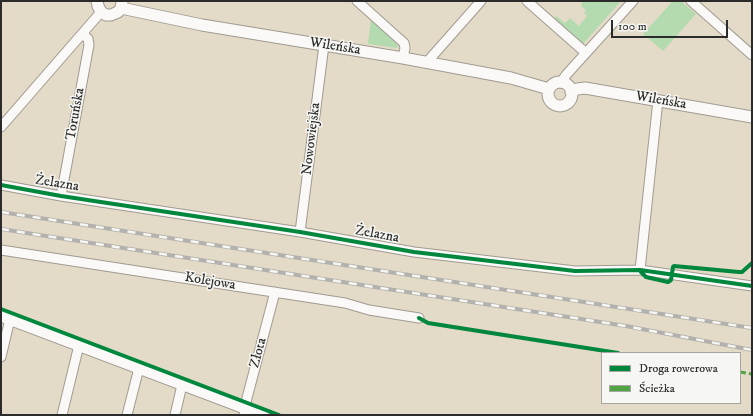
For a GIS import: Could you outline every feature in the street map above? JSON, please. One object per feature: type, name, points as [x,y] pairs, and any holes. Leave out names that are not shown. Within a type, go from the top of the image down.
[{"type":"street","points":[[131,1],[134,8],[139,12]]},
{"type":"street","points":[[357,1],[404,43],[405,48],[403,58]]},
{"type":"street","points":[[427,62],[481,1]]},
{"type":"street","points":[[527,1],[586,53]]},
{"type":"street","points":[[561,83],[566,75],[633,1]]},
{"type":"street","points":[[691,1],[752,55]]},
{"type":"street","points":[[1,128],[83,34],[99,6],[104,14],[111,15],[118,12],[121,5]]},
{"type":"street","name":"Wileńska","points":[[121,5],[139,12],[202,25],[427,62],[511,78],[549,89]]},
{"type":"street","name":"Toruńska","points":[[61,196],[87,55],[88,42],[86,36],[83,34]]},
{"type":"street","name":"Nowowiejska","points":[[300,232],[324,45]]},
{"type":"street","points":[[561,83],[569,87],[571,92],[569,101],[564,105],[558,106],[552,104],[548,98],[549,89],[553,84],[561,83]]},
{"type":"street","name":"Wileńska","points":[[571,92],[577,88],[585,88],[752,117]]},
{"type":"street","points":[[640,270],[658,100]]},
{"type":"street","name":"Żelazna","points":[[1,185],[61,196],[300,232],[414,252],[575,271],[640,270],[752,286]]},
{"type":"street","name":"Kolejowa","points":[[1,250],[345,303],[369,310],[419,318]]},
{"type":"street","name":"Złota","points":[[245,412],[275,292]]},
{"type":"street","points":[[1,357],[6,317],[182,385],[245,412],[263,415]]},
{"type":"street","points":[[62,415],[79,345]]},
{"type":"street","points":[[127,415],[139,368]]},
{"type":"street","points":[[175,415],[182,385]]},
{"type":"green space","points":[[583,1],[621,1],[583,44],[554,18],[556,16],[565,23],[570,18],[579,26],[587,16],[584,13],[586,10],[581,6]]},
{"type":"green space","points":[[673,1],[681,1],[696,14],[663,51],[643,34]]},
{"type":"green space","points":[[371,19],[395,41],[398,46],[397,48],[368,44]]},
{"type":"railway","points":[[1,212],[752,328]]},
{"type":"railway","points":[[1,229],[626,326],[752,350]]},
{"type":"marked path","points":[[741,372],[752,374]]},
{"type":"cycle path","points":[[1,185],[61,196],[300,232],[414,252],[575,271],[640,270],[752,286]]},
{"type":"cycle path","points":[[641,272],[646,277],[668,282],[671,280],[674,266],[742,272],[752,263]]},
{"type":"cycle path","points":[[1,309],[279,415]]},
{"type":"cycle path","points":[[419,318],[428,323],[612,352]]}]
